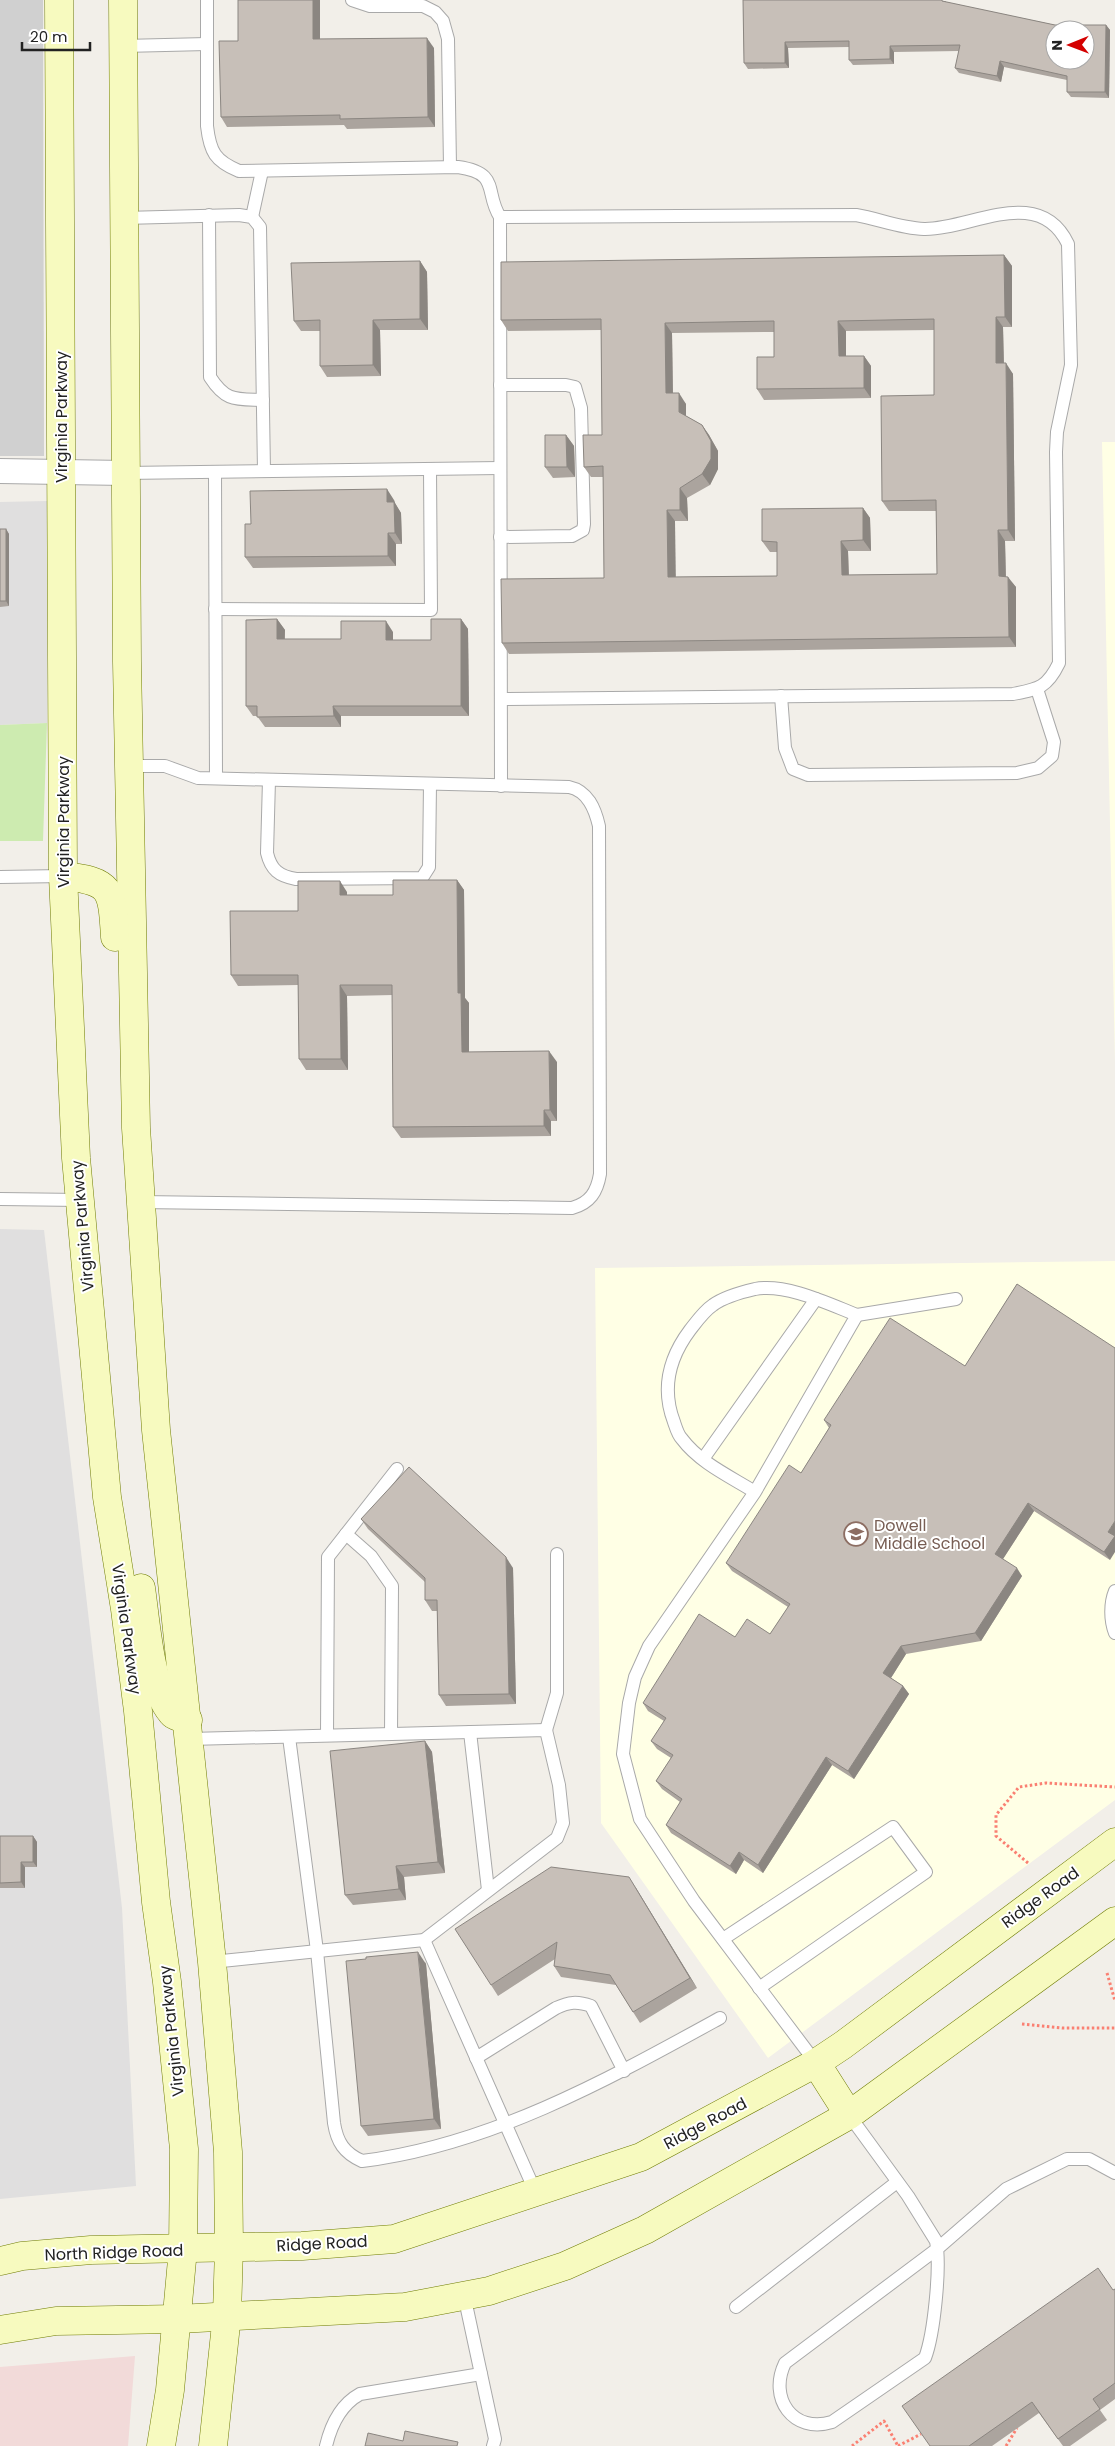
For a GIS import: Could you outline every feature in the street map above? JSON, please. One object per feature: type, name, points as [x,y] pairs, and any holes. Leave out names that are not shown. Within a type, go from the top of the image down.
[{"type":"main road","name":"Virginia Parkway","points":[[59,0],[62,876],[80,1200],[107,1497],[126,1609],[136,1693],[156,1902],[184,2149],[183,2248],[178,2319],[161,2446]]},
{"type":"main road","points":[[123,0],[125,473],[136,1128],[156,1430],[168,1562],[189,1730],[212,1962],[228,2152],[229,2248],[227,2315],[213,2446]]},
{"type":"main road","points":[[62,876],[89,878],[103,884],[112,899],[120,1011],[135,1042]]},
{"type":"main road","points":[[107,1497],[129,1517],[154,1675],[162,1699],[172,1714],[189,1730]]},
{"type":"main road","name":"Ridge Road","points":[[229,2248],[394,2239],[641,2157],[816,2063],[1115,1842]]},
{"type":"main road","points":[[0,2330],[56,2321],[178,2319],[227,2315],[325,2313],[405,2306],[489,2291],[565,2266],[645,2230],[849,2115],[1115,1921]]},
{"type":"main road","points":[[816,2063],[849,2115]]},
{"type":"main road","name":"North Ridge Road","points":[[0,2261],[91,2250],[229,2248]]},
{"type":"street","points":[[0,471],[125,473]]},
{"type":"lane","points":[[207,0],[207,126],[209,142],[220,162],[239,171],[450,167],[471,169],[487,179],[500,217],[501,786]]},
{"type":"lane","points":[[352,0],[370,6],[423,6],[435,12],[443,22],[448,39],[450,167]]},
{"type":"lane","points":[[123,46],[207,44]]},
{"type":"lane","points":[[252,217],[262,171]]},
{"type":"lane","points":[[500,217],[856,215],[894,225],[925,229],[1011,212],[1033,215],[1058,228],[1065,236],[1070,252],[1071,365],[1057,438],[1059,663],[1048,683],[1037,689],[1013,694],[501,699]]},
{"type":"lane","points":[[124,218],[209,215],[252,217],[260,227],[264,471]]},
{"type":"lane","points":[[209,215],[210,377],[219,391],[229,398],[263,400]]},
{"type":"lane","points":[[500,386],[566,385],[575,387],[581,408],[584,524],[583,530],[572,536],[500,537]]},
{"type":"lane","points":[[215,609],[431,610],[430,468]]},
{"type":"lane","points":[[125,473],[500,468]]},
{"type":"lane","points":[[215,472],[216,778]]},
{"type":"lane","points":[[781,696],[785,748],[793,769],[808,775],[1017,773],[1038,768],[1052,756],[1054,742],[1037,689]]},
{"type":"lane","points":[[129,766],[165,766],[198,778],[576,788],[583,793],[595,810],[599,826],[600,1174],[595,1192],[589,1200],[572,1208],[140,1202]]},
{"type":"lane","points":[[269,780],[267,853],[270,864],[278,874],[296,879],[422,878],[429,867],[430,784]]},
{"type":"lane","points":[[0,877],[62,876]]},
{"type":"lane","points":[[0,1199],[80,1200]]},
{"type":"lane","points":[[755,1492],[703,1459],[681,1438],[667,1400],[670,1369],[674,1354],[703,1314],[713,1304],[727,1297],[756,1289],[770,1288],[816,1299],[857,1315],[956,1299]]},
{"type":"lane","points":[[703,1459],[816,1299]]},
{"type":"lane","points":[[816,2063],[694,1901],[640,1819],[623,1754],[635,1677],[649,1646],[755,1492],[857,1315]]},
{"type":"lane","points":[[327,1736],[326,1564],[328,1557],[396,1469]]},
{"type":"lane","points":[[346,1534],[371,1556],[392,1586],[391,1734]]},
{"type":"lane","points":[[212,1962],[424,1940],[557,1838],[562,1823],[559,1785],[546,1730],[557,1693],[557,1554]]},
{"type":"lane","points":[[1115,1591],[1112,1598],[1112,1618],[1115,1633]]},
{"type":"lane","points":[[189,1730],[289,1737],[546,1730]]},
{"type":"lane","points":[[470,1732],[488,1890]]},
{"type":"lane","points":[[289,1737],[317,1951],[334,2123],[341,2146],[353,2157],[362,2161],[432,2148],[505,2124],[624,2071],[720,2018]]},
{"type":"lane","points":[[723,1940],[893,1827],[926,1872],[759,1988]]},
{"type":"lane","points":[[424,1940],[536,2193]]},
{"type":"lane","points":[[476,2058],[556,2008],[569,2002],[581,2002],[591,2006],[624,2071]]},
{"type":"lane","points":[[849,2115],[936,2241],[937,2249],[930,2346],[925,2358],[832,2422],[819,2426],[808,2425],[788,2414],[784,2406],[780,2384],[782,2369],[785,2363],[937,2249],[1006,2188],[1067,2159],[1089,2159],[1115,2173]]},
{"type":"lane","points":[[736,2307],[897,2182]]},
{"type":"lane","points":[[464,2295],[495,2439],[493,2446]]},
{"type":"lane","points":[[326,2446],[337,2416],[349,2400],[360,2394],[481,2374]]},
{"type":"path","points":[[1028,1863],[996,1836],[996,1815],[1019,1787],[1046,1783],[1115,1787]]},
{"type":"path","points":[[1107,1973],[1115,2001]]},
{"type":"path","points":[[1022,2024],[1062,2028],[1115,2028]]},
{"type":"path","points":[[852,2446],[884,2421],[898,2446],[921,2434]]},
{"type":"path","points":[[1006,2446],[1017,2428]]},
{"type":"shaded area","points":[[0,0],[43,0],[44,456],[0,456]]},
{"type":"shaded area","points":[[1102,442],[1115,442],[1115,1062]]},
{"type":"shaded area","points":[[47,501],[47,723],[0,725],[0,502]]},
{"type":"shaded area","points":[[0,1229],[44,1230],[122,1908],[136,2186],[0,2199]]},
{"type":"shaded area","name":"Dowell Middle School","points":[[1115,1261],[1115,1800],[768,2058],[601,1823],[595,1268]]},
{"type":"shaded area","points":[[135,2356],[128,2446],[0,2446],[0,2367]]},
{"type":"green space","points":[[47,723],[43,841],[0,841],[0,725]]},
{"type":"building","points":[[238,0],[313,0],[313,39],[427,38],[428,117],[340,119],[340,115],[221,117],[219,41],[238,41]]},
{"type":"building","points":[[743,0],[942,0],[1045,23],[1045,70],[1095,70],[1095,25],[1106,25],[1105,92],[1067,92],[1067,76],[1000,61],[997,76],[955,68],[960,45],[890,46],[890,59],[849,60],[849,41],[785,42],[785,63],[744,63]]},
{"type":"building","points":[[1004,255],[1005,317],[996,317],[996,363],[1006,363],[1008,530],[998,530],[999,576],[1008,577],[1009,637],[502,643],[501,579],[604,578],[603,466],[584,467],[583,435],[602,435],[601,319],[501,320],[501,262]],"holes":[[[934,319],[934,395],[881,396],[882,501],[936,500],[937,574],[842,575],[841,541],[863,540],[863,508],[762,509],[762,541],[777,542],[777,576],[668,577],[667,510],[680,510],[680,488],[702,474],[711,459],[711,441],[702,425],[679,412],[679,393],[666,393],[665,323],[774,321],[774,357],[757,357],[757,389],[864,388],[864,356],[839,356],[838,321]]]},
{"type":"building","points":[[420,261],[420,319],[373,320],[373,365],[320,366],[320,320],[294,321],[291,263]]},
{"type":"building","points":[[545,435],[566,435],[567,467],[545,467]]},
{"type":"building","points":[[387,489],[387,502],[394,502],[395,533],[388,533],[388,556],[245,557],[245,524],[251,524],[250,491]]},
{"type":"building","points":[[0,529],[6,529],[6,601],[0,601]]},
{"type":"building","points":[[277,619],[277,639],[341,639],[341,621],[386,621],[386,640],[431,640],[431,619],[461,619],[461,706],[333,706],[334,716],[257,717],[257,706],[246,706],[246,620]]},
{"type":"building","points":[[393,880],[457,880],[458,993],[461,993],[462,1052],[549,1051],[550,1110],[544,1110],[544,1126],[393,1127],[392,985],[340,985],[341,1059],[299,1059],[298,975],[231,975],[230,911],[298,911],[298,881],[340,881],[340,895],[393,895]]},
{"type":"building","points":[[1017,1284],[1115,1348],[1115,1521],[1108,1532],[1115,1536],[1104,1552],[1028,1503],[995,1554],[1017,1568],[975,1633],[901,1646],[883,1673],[903,1686],[848,1771],[826,1757],[758,1865],[739,1852],[730,1866],[666,1825],[682,1799],[656,1781],[673,1755],[651,1741],[666,1718],[643,1703],[699,1614],[735,1637],[747,1619],[770,1634],[790,1604],[726,1563],[789,1465],[801,1473],[831,1425],[824,1420],[890,1318],[965,1366]]},
{"type":"building","points":[[409,1467],[506,1557],[509,1694],[439,1695],[437,1600],[425,1600],[425,1578],[361,1519]]},
{"type":"building","points":[[425,1741],[438,1862],[396,1866],[399,1889],[345,1895],[330,1751]]},
{"type":"building","points":[[0,1836],[33,1836],[33,1862],[21,1862],[21,1882],[0,1883]]},
{"type":"building","points":[[551,1867],[629,1877],[690,1978],[633,2012],[610,1975],[554,1966],[557,1942],[491,1985],[455,1929]]},
{"type":"building","points":[[418,1952],[434,2119],[361,2126],[346,1961]]},
{"type":"building","points":[[1098,2268],[1113,2290],[1115,2289],[1115,2383],[1093,2399],[1100,2409],[1058,2439],[1032,2402],[969,2446],[930,2446],[902,2406]]},
{"type":"building","points":[[405,2431],[458,2442],[457,2446],[365,2446],[368,2433],[403,2441]]},
{"type":"place","name":"Dowell Middle School","points":[[856,1534]]}]
